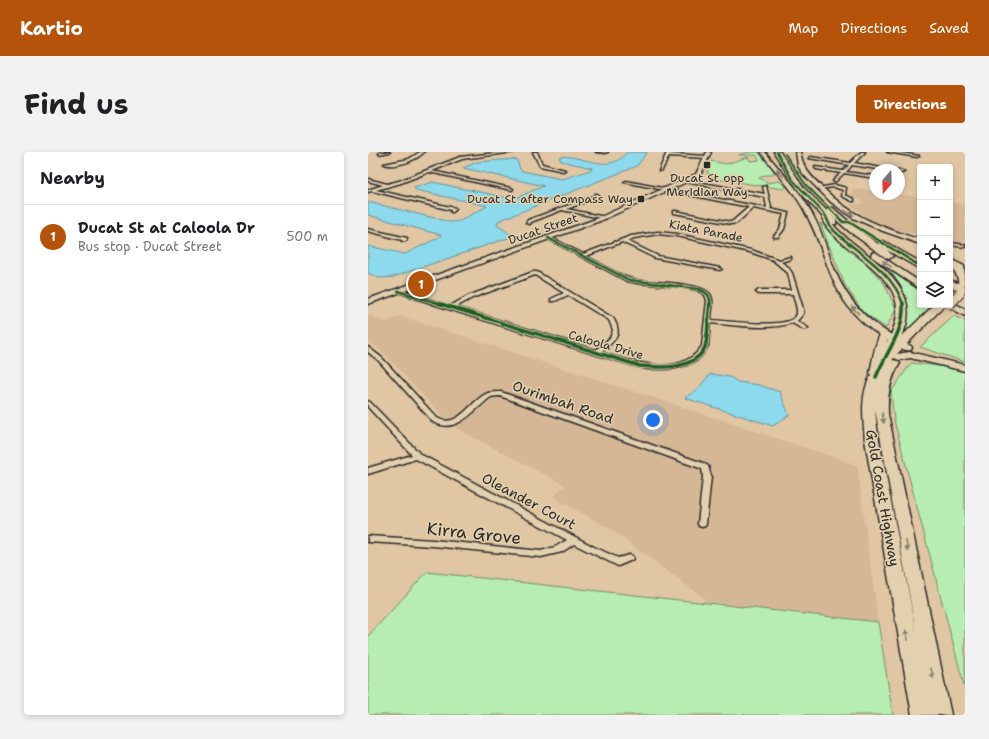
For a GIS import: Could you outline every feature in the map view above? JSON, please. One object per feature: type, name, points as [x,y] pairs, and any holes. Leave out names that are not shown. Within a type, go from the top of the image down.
[{"type":"highway","points":[[777,152],[792,179],[826,216],[878,258],[917,284]]},
{"type":"highway","points":[[784,152],[806,186],[843,222],[877,248],[917,275]]},
{"type":"highway","points":[[826,216],[827,222],[834,231],[882,271],[900,293],[904,309],[897,342]]},
{"type":"highway","points":[[843,222],[849,222],[877,241],[917,264]]},
{"type":"highway","points":[[953,264],[961,268],[965,274]]},
{"type":"highway","points":[[956,290],[965,304]]},
{"type":"highway","name":"Gold Coast Highway","points":[[922,715],[872,440],[870,401],[872,388],[876,377],[897,342],[942,308]]},
{"type":"highway","points":[[953,308],[965,312]]},
{"type":"highway","points":[[876,377],[881,344],[897,342],[960,367]]},
{"type":"highway","name":"Gold Coast Highway","points":[[897,342],[899,357],[890,370],[883,387],[882,414],[941,715]]},
{"type":"highway","points":[[899,357],[910,355],[960,367]]},
{"type":"street","points":[[380,153],[388,152]]},
{"type":"street","points":[[386,164],[418,157],[422,152]]},
{"type":"street","points":[[370,190],[429,171],[465,157],[513,152]]},
{"type":"street","points":[[535,152],[540,165],[551,168]]},
{"type":"street","points":[[598,152],[606,152]]},
{"type":"street","points":[[763,152],[808,210],[818,231],[838,286],[846,301],[861,317],[897,342]]},
{"type":"street","points":[[798,152],[801,166],[819,188],[842,209],[868,224],[917,243]]},
{"type":"street","points":[[835,185],[844,172],[863,152]]},
{"type":"street","points":[[889,152],[917,156]]},
{"type":"street","points":[[660,170],[668,153],[708,154]]},
{"type":"street","name":"Ducat Street","points":[[368,302],[604,218],[667,190],[700,173],[708,154]]},
{"type":"street","points":[[811,158],[869,167]]},
{"type":"street","points":[[816,168],[869,177]]},
{"type":"street","points":[[429,171],[503,187]]},
{"type":"street","points":[[368,180],[388,185]]},
{"type":"street","points":[[686,181],[768,196]]},
{"type":"street","points":[[638,184],[786,213],[780,233],[776,236]]},
{"type":"street","points":[[819,188],[835,185],[845,189],[843,195],[853,200]]},
{"type":"street","points":[[765,187],[768,196],[769,207],[767,209]]},
{"type":"street","points":[[370,190],[444,208]]},
{"type":"street","points":[[538,219],[587,199]]},
{"type":"street","points":[[675,212],[731,223],[735,222],[752,206]]},
{"type":"street","points":[[562,209],[604,218]]},
{"type":"street","points":[[368,230],[395,237]]},
{"type":"street","name":"Kiata Parade","points":[[582,256],[645,234],[672,234],[758,253],[779,261]]},
{"type":"street","name":"Caloola Drive","points":[[398,291],[596,354],[645,367],[660,368],[680,365],[691,360],[704,348],[710,300],[709,296],[705,292],[691,288],[642,283],[629,280],[548,238]]},
{"type":"street","points":[[910,239],[917,238]]},
{"type":"street","points":[[623,241],[657,256],[720,269]]},
{"type":"street","points":[[953,244],[965,246]]},
{"type":"street","points":[[708,321],[771,324],[793,321],[797,318],[800,312],[790,273],[779,261],[789,258]]},
{"type":"street","points":[[953,266],[962,277],[956,290]]},
{"type":"street","points":[[450,308],[470,297],[534,273],[608,317],[615,325],[616,332],[613,338],[596,354]]},
{"type":"street","points":[[758,292],[795,292]]},
{"type":"street","points":[[553,300],[568,293]]},
{"type":"street","points":[[793,321],[805,328]]},
{"type":"street","name":"Ourimbah Road","points":[[368,349],[380,359],[435,420],[441,424],[448,424],[457,421],[485,398],[490,395],[501,394],[700,465],[705,468],[707,476],[702,524]]},
{"type":"street","points":[[368,403],[417,456],[368,471]]},
{"type":"street","name":"Oleander Court","points":[[417,456],[618,562],[629,558]]},
{"type":"street","name":"Kirra Grove","points":[[368,539],[433,543],[541,554],[557,551],[573,539]]},
{"type":"shaded area","points":[[863,189],[869,190],[869,200],[905,200],[905,195],[917,197],[917,234],[897,231],[874,223],[850,204],[861,204],[862,200],[850,196],[853,192],[851,191]]},
{"type":"shaded area","points":[[953,203],[965,205],[965,244],[953,242]]},
{"type":"shaded area","points":[[368,315],[386,322],[400,316],[857,465],[878,622],[704,602],[704,598],[609,528],[553,497],[565,485],[461,431],[446,420],[380,349],[368,341]]},
{"type":"green space","points":[[749,152],[758,152],[774,171],[773,175],[765,175],[759,178],[769,183],[779,181],[786,187],[784,189],[716,179],[716,176],[707,173],[711,161],[726,164],[748,157],[750,161],[759,160],[756,155],[739,155]]},
{"type":"green space","points":[[820,223],[862,260],[884,283],[896,309],[886,328],[863,312],[845,285]]},
{"type":"green space","points":[[890,271],[917,289],[917,308],[930,308],[910,334],[905,333],[907,306],[901,287]]},
{"type":"green space","points":[[954,316],[965,321],[965,362],[920,347]]},
{"type":"green space","points":[[911,363],[940,366],[965,372],[965,689],[894,420],[891,392]]},
{"type":"green space","points":[[427,572],[878,622],[893,715],[368,715],[368,636]]},
{"type":"water","points":[[627,152],[647,152],[637,166],[498,221],[497,225],[510,234],[508,238],[393,277],[379,278],[368,273],[368,246],[405,254],[438,238],[441,235],[368,215],[368,202],[451,222],[460,221],[487,206],[416,190],[414,188],[433,182],[469,190],[474,189],[471,190],[513,199],[544,186],[463,168],[477,162],[513,159],[517,160],[522,171],[562,179],[591,170],[592,168],[561,161],[559,157],[566,156],[593,162],[612,163],[620,159]]},
{"type":"water","points":[[710,374],[730,377],[738,382],[759,385],[780,392],[789,415],[773,426],[685,398],[699,388]]},
{"type":"cycle path","points":[[777,152],[792,179],[826,216],[828,223],[832,228],[839,236],[883,272],[899,293],[903,304],[901,324],[876,377]]},
{"type":"cycle path","points":[[785,154],[806,185],[843,222],[849,222],[917,264]]},
{"type":"cycle path","points":[[398,291],[640,366],[676,366],[685,363],[700,354],[705,346],[710,300],[706,293],[690,287],[629,280],[548,238]]},
{"type":"place","name":"Ducat St opp Meridian Way","points":[[707,165]]},
{"type":"place","name":"Ducat St after Compass Way","points":[[641,199]]},
{"type":"place","name":"Ducat St at Caloola Dr","points":[[421,284]]}]
